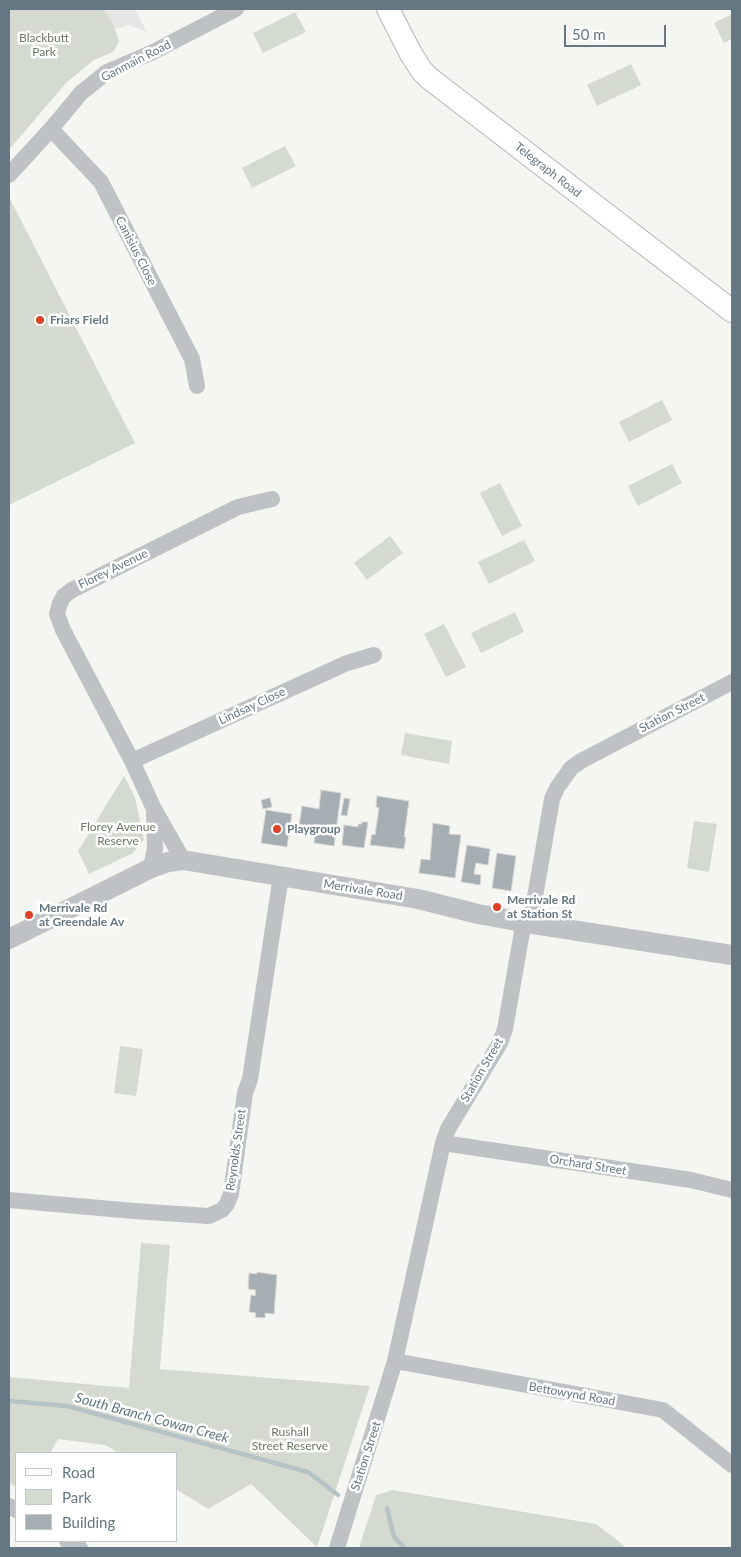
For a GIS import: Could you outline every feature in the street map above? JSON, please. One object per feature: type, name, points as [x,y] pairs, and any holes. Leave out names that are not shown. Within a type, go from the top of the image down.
[{"type":"main road","name":"Telegraph Road","points":[[388,9],[414,59],[429,78],[732,311]]},
{"type":"street","name":"Ganmain Road","points":[[9,175],[51,129],[81,92],[107,72],[151,53],[236,9]]},
{"type":"street","name":"Canisius Close","points":[[51,129],[101,182],[192,359],[197,386]]},
{"type":"street","name":"Florey Avenue","points":[[183,860],[154,809],[132,761],[62,630],[57,614],[64,596],[72,590],[238,507],[272,499]]},
{"type":"street","name":"Lindsay Close","points":[[132,761],[347,663],[374,655]]},
{"type":"street","name":"Station Street","points":[[337,1548],[395,1361],[443,1143],[448,1129],[500,1043],[506,1021],[522,932],[532,914],[552,799],[563,778],[581,760],[732,682]]},
{"type":"street","name":"Florey Avenue","points":[[151,868],[155,849],[154,809]]},
{"type":"street","name":"Merrivale Road","points":[[9,938],[151,868],[168,862],[183,860],[418,899],[478,914],[527,923],[732,955]]},
{"type":"street","name":"Reynolds Street","points":[[9,1200],[209,1216],[222,1210],[227,1204],[230,1194],[245,1093],[250,1079],[281,876]]},
{"type":"street","name":"Orchard Street","points":[[443,1143],[691,1180],[732,1190]]},
{"type":"street","name":"Bettowynd Road","points":[[395,1361],[663,1410],[732,1465]]},
{"type":"shaded area","points":[[104,9],[135,9],[147,32],[129,25],[115,29],[105,36],[108,18]]},
{"type":"green space","name":"Blackbutt Park","points":[[9,9],[104,9],[115,29],[119,42],[113,52],[94,60],[66,83],[9,150]]},
{"type":"green space","points":[[295,12],[306,32],[263,53],[253,33]]},
{"type":"green space","points":[[732,14],[732,39],[724,43],[714,23]]},
{"type":"green space","points":[[631,64],[641,85],[597,106],[587,85]]},
{"type":"green space","points":[[285,146],[296,166],[252,188],[242,168]]},
{"type":"green space","name":"Friars Field","points":[[9,197],[135,443],[9,505]]},
{"type":"green space","points":[[662,400],[672,420],[629,442],[619,422]]},
{"type":"green space","points":[[672,464],[682,483],[638,506],[628,486]]},
{"type":"green space","points":[[500,483],[522,526],[502,536],[480,493]]},
{"type":"green space","points":[[390,536],[403,553],[367,580],[354,563]]},
{"type":"green space","points":[[524,540],[535,561],[489,584],[478,562]]},
{"type":"green space","points":[[515,612],[524,632],[481,653],[471,633]]},
{"type":"green space","points":[[444,624],[466,667],[446,677],[424,634]]},
{"type":"green space","points":[[405,733],[452,741],[449,764],[401,755]]},
{"type":"green space","name":"Florey Avenue Reserve","points":[[124,776],[135,797],[144,840],[133,853],[89,874],[78,851]]},
{"type":"green space","points":[[694,821],[717,824],[709,872],[687,868]]},
{"type":"green space","points":[[120,1046],[143,1049],[136,1096],[114,1093]]},
{"type":"green space","name":"Rushall Street Reserve","points":[[141,1243],[170,1245],[160,1369],[370,1386],[317,1547],[251,1484],[208,1509],[178,1490],[178,1452],[117,1452],[105,1445],[58,1439],[51,1452],[15,1452],[15,1486],[9,1483],[9,1377],[129,1388]]},
{"type":"green space","points":[[392,1490],[596,1524],[627,1548],[359,1548],[376,1495]]},
{"type":"building","points":[[321,790],[341,793],[334,846],[314,843],[316,828],[299,826],[302,806],[319,809]]},
{"type":"building","points":[[377,796],[409,801],[404,849],[370,845],[372,834],[375,835],[379,808],[376,807]]},
{"type":"building","points":[[270,798],[272,807],[263,809],[261,800]]},
{"type":"building","points":[[344,798],[350,799],[347,816],[341,815]]},
{"type":"building","name":"Playgroup","points":[[266,810],[292,814],[287,847],[261,843]]},
{"type":"building","points":[[362,822],[368,822],[364,848],[342,845],[344,825],[358,827],[358,824],[362,824]]},
{"type":"building","points":[[433,823],[450,826],[449,834],[461,835],[455,878],[419,873],[421,859],[430,860]]},
{"type":"building","points":[[467,845],[490,849],[488,865],[476,863],[474,874],[481,875],[480,885],[461,882]]},
{"type":"building","points":[[497,853],[516,856],[511,891],[492,888]]},
{"type":"building","points":[[257,1272],[277,1275],[274,1314],[265,1313],[265,1318],[255,1317],[256,1313],[249,1312],[251,1295],[255,1296],[256,1290],[248,1289],[249,1273],[257,1274]]},
{"type":"waterway","name":"South Branch Cowan Creek","points":[[9,1401],[67,1406],[308,1472],[338,1495]]},
{"type":"waterway","name":"South Branch Cowan Creek","points":[[387,1508],[394,1537],[405,1548]]},
{"type":"place","name":"Friars Field","points":[[40,320]]},
{"type":"place","name":"Playgroup","points":[[277,829]]},
{"type":"place","name":"Merrivale Rd at Station St","points":[[497,907]]},
{"type":"place","name":"Merrivale Rd at Greendale Av","points":[[29,915]]}]
